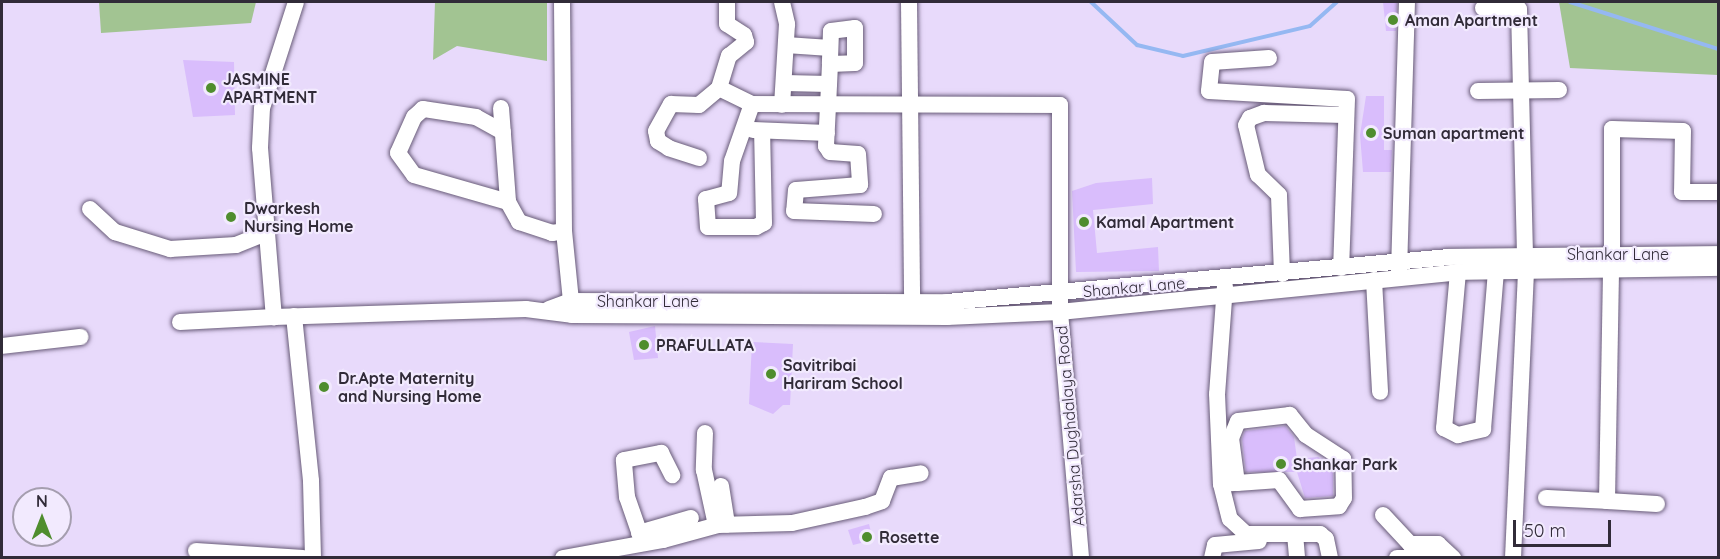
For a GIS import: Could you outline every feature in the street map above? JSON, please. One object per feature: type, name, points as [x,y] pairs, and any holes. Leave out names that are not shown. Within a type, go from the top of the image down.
[{"type":"street","points":[[274,317],[266,233],[262,108],[296,2]]},
{"type":"street","points":[[562,2],[564,231],[572,308]]},
{"type":"street","points":[[699,158],[669,148],[658,141],[656,131],[671,104],[699,105],[719,88],[729,56],[746,42],[744,35],[727,24],[727,2]]},
{"type":"street","points":[[782,2],[786,45],[782,105]]},
{"type":"street","points":[[909,2],[912,310]]},
{"type":"street","points":[[1399,269],[1407,2]]},
{"type":"street","points":[[1483,8],[1519,9],[1525,261],[1513,558]]},
{"type":"street","points":[[786,45],[830,56],[827,133],[830,152],[858,154],[860,184],[796,190],[794,211],[874,214]]},
{"type":"street","points":[[1269,58],[1212,62],[1209,91],[1344,99],[1341,268]]},
{"type":"street","points":[[785,83],[829,84]]},
{"type":"street","points":[[719,88],[752,104],[910,106]]},
{"type":"street","points":[[1478,91],[1559,90]]},
{"type":"street","points":[[752,104],[743,130],[727,197],[706,199],[708,226],[756,227],[764,223],[762,131]]},
{"type":"street","name":"Adarsha Dughdalaya Road","points":[[910,106],[1060,105],[1060,312],[1081,558]]},
{"type":"street","points":[[501,108],[508,202],[519,222],[552,233],[564,231]]},
{"type":"street","points":[[503,132],[476,117],[423,109],[414,117],[398,153],[414,175],[508,202]]},
{"type":"street","points":[[1282,274],[1279,195],[1258,175],[1246,125],[1250,118],[1264,113],[1345,115]]},
{"type":"street","points":[[1607,501],[1612,129],[1683,131],[1682,192],[1719,192]]},
{"type":"street","points":[[743,130],[827,133]]},
{"type":"street","points":[[90,209],[115,232],[170,249],[236,245],[266,233]]},
{"type":"street","name":"Shankar Lane","points":[[180,322],[294,316],[572,308],[1060,312],[1374,280],[1399,269],[1525,261],[1612,261],[1719,254]]},
{"type":"street","name":"Shankar Lane","points":[[912,310],[1341,268],[1458,272],[1496,270],[1525,261]]},
{"type":"street","name":"Shankar Lane","points":[[1612,261],[1719,268]]},
{"type":"street","points":[[1458,272],[1444,428],[1446,433],[1477,434],[1483,429],[1496,270]]},
{"type":"street","points":[[1226,279],[1217,394],[1229,483]]},
{"type":"street","points":[[1374,280],[1380,392]]},
{"type":"street","points":[[294,316],[311,481],[314,558]]},
{"type":"street","points":[[2,346],[80,337]]},
{"type":"street","points":[[1229,483],[1279,480],[1300,509],[1339,506],[1344,498],[1343,459],[1306,435],[1290,415],[1238,421],[1231,438],[1229,483],[1231,528],[1246,534],[1320,534],[1326,539],[1330,558]]},
{"type":"street","points":[[705,433],[704,464],[722,525]]},
{"type":"street","points":[[641,538],[622,476],[624,460],[661,453],[672,475]]},
{"type":"street","points":[[563,558],[641,538],[722,525],[792,523],[865,507],[882,501],[891,478],[921,473]]},
{"type":"street","points":[[721,486],[722,525]]},
{"type":"street","points":[[1546,498],[1657,504]]},
{"type":"street","points":[[1383,515],[1410,544],[1437,544],[1453,558]]},
{"type":"street","points":[[641,538],[691,518]]},
{"type":"street","points":[[1212,558],[1215,545],[1295,534]]},
{"type":"street","points":[[1295,534],[1296,558]]},
{"type":"street","points":[[196,551],[303,558]]},
{"type":"street","points":[[1396,558],[1442,558]]},
{"type":"green space","points":[[99,2],[256,2],[251,23],[101,33]]},
{"type":"green space","points":[[435,2],[547,2],[547,61],[457,46],[433,60]]},
{"type":"green space","points":[[1559,2],[1718,2],[1718,75],[1570,68]]},
{"type":"building","name":"Aman Apartment","points":[[1383,2],[1397,2],[1396,31],[1386,31]]},
{"type":"building","name":"JASMINE APARTMENT","points":[[183,60],[234,62],[235,115],[193,117]]},
{"type":"building","name":"Suman apartment","points":[[1366,96],[1384,96],[1384,150],[1392,150],[1391,172],[1363,172],[1360,135]]},
{"type":"building","name":"Kamal Apartment","points":[[1152,178],[1153,204],[1093,210],[1097,253],[1158,247],[1159,271],[1076,272],[1072,191],[1096,183]]},
{"type":"building","name":"PRAFULLATA","points":[[655,326],[658,358],[634,360],[629,332]]},
{"type":"building","name":"Savitribai Hariram School","points":[[752,342],[793,344],[790,405],[783,405],[773,414],[749,404]]},
{"type":"building","name":"Shankar Park","points":[[1285,426],[1294,437],[1297,459],[1318,457],[1333,465],[1333,496],[1305,498],[1297,472],[1246,472],[1242,439],[1245,431]]},
{"type":"building","name":"Rosette","points":[[869,524],[873,540],[853,545],[848,530]]},
{"type":"waterway","points":[[1091,2],[1137,45],[1183,56],[1310,26],[1337,2]]},
{"type":"waterway","points":[[1570,2],[1718,49]]},
{"type":"place","name":"Aman Apartment","points":[[1393,20]]},
{"type":"place","name":"JASMINE APARTMENT","points":[[211,88]]},
{"type":"place","name":"Suman apartment","points":[[1371,133]]},
{"type":"place","name":"Dwarkesh Nursing Home","points":[[231,217]]},
{"type":"place","name":"Kamal Apartment","points":[[1084,222]]},
{"type":"place","name":"PRAFULLATA","points":[[644,345]]},
{"type":"place","name":"Savitribai Hariram School","points":[[771,374]]},
{"type":"place","name":"Dr.Apte Maternity and Nursing Home","points":[[324,387]]},
{"type":"place","name":"Shankar Park","points":[[1281,464]]},
{"type":"place","name":"Rosette","points":[[867,537]]}]
